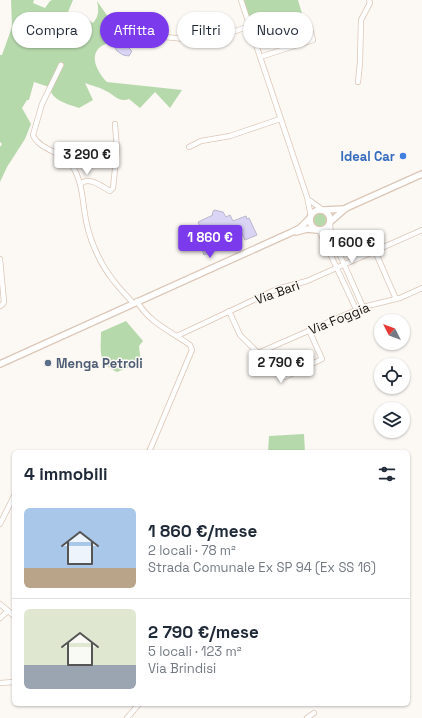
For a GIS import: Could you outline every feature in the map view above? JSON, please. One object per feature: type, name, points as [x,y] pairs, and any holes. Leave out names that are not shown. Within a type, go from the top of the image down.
[{"type":"main road","points":[[290,233],[306,229],[326,229],[330,223],[346,208],[422,174]]},
{"type":"main road","points":[[0,364],[290,233],[300,228],[316,211],[346,208]]},
{"type":"main road","points":[[323,210],[330,216],[330,223]]},
{"type":"main road","points":[[311,217],[312,226],[318,230]]},
{"type":"street","points":[[241,0],[245,12]]},
{"type":"street","points":[[358,82],[361,20],[370,3],[369,0]]},
{"type":"street","points":[[169,37],[206,41],[243,28]]},
{"type":"street","points":[[257,48],[307,197],[311,217]]},
{"type":"street","points":[[260,57],[288,48]]},
{"type":"street","points":[[61,65],[42,104],[33,135],[39,144],[63,156],[70,163],[78,177],[87,226],[100,260],[112,279],[151,318],[192,347],[149,450]]},
{"type":"street","points":[[189,147],[201,141],[230,136],[280,119]]},
{"type":"street","points":[[80,184],[84,180],[89,180],[110,191],[113,188],[117,150],[115,124]]},
{"type":"street","points":[[307,197],[312,203],[323,210]]},
{"type":"street","points":[[330,223],[331,235],[362,307]]},
{"type":"street","points":[[318,230],[356,309]]},
{"type":"street","name":"Via Bari","points":[[177,336],[277,289],[307,281],[422,230]]},
{"type":"street","points":[[375,251],[396,299]]},
{"type":"street","points":[[0,259],[4,302],[0,306]]},
{"type":"street","name":"Via Foggia","points":[[258,353],[356,309],[396,299],[422,288]]},
{"type":"street","points":[[229,311],[240,335],[277,372],[285,377],[322,359],[309,330]]},
{"type":"street","points":[[0,524],[12,500]]},
{"type":"street","points":[[0,604],[12,614]]},
{"type":"street","points":[[0,618],[8,611]]},
{"type":"street","points":[[0,683],[12,682]]},
{"type":"street","points":[[127,718],[137,706]]},
{"type":"street","points":[[307,718],[314,713]]},
{"type":"green space","points":[[11,0],[34,0],[33,3],[45,8],[52,0],[73,0],[68,12],[12,12],[12,27]]},
{"type":"green space","points":[[242,0],[298,0],[302,12],[246,12]]},
{"type":"green space","points":[[97,1],[105,12],[100,12],[100,47],[96,52],[95,61],[98,70],[107,82],[182,90],[170,108],[155,92],[140,108],[129,99],[119,99],[104,90],[85,83],[93,100],[79,108],[57,99],[53,96],[49,87],[34,82],[29,100],[27,100],[22,108],[31,124],[25,139],[7,167],[0,182],[0,147],[2,144],[0,142],[0,55],[2,55],[12,27],[12,48],[92,48],[92,22],[95,20],[98,13]]},
{"type":"green space","points":[[320,213],[325,215],[327,220],[325,225],[320,227],[315,225],[313,220],[315,215]]},
{"type":"green space","points":[[126,321],[143,341],[139,346],[141,363],[117,372],[106,365],[103,360],[101,351],[101,332]]},
{"type":"green space","points":[[304,434],[305,450],[268,450],[269,436]]},
{"type":"building","points":[[115,48],[129,48],[132,51],[129,56],[123,55]]},
{"type":"building","points":[[214,210],[223,212],[226,217],[230,215],[233,221],[246,216],[247,219],[249,218],[257,235],[245,240],[239,227],[230,231],[233,239],[218,246],[214,237],[207,241],[212,251],[204,255],[201,246],[203,245],[200,238],[202,237],[200,233],[203,232],[198,222],[213,215]]},
{"type":"place","name":"Ideal Car","points":[[403,156]]},
{"type":"place","name":"Menga Petroli","points":[[48,363]]}]
